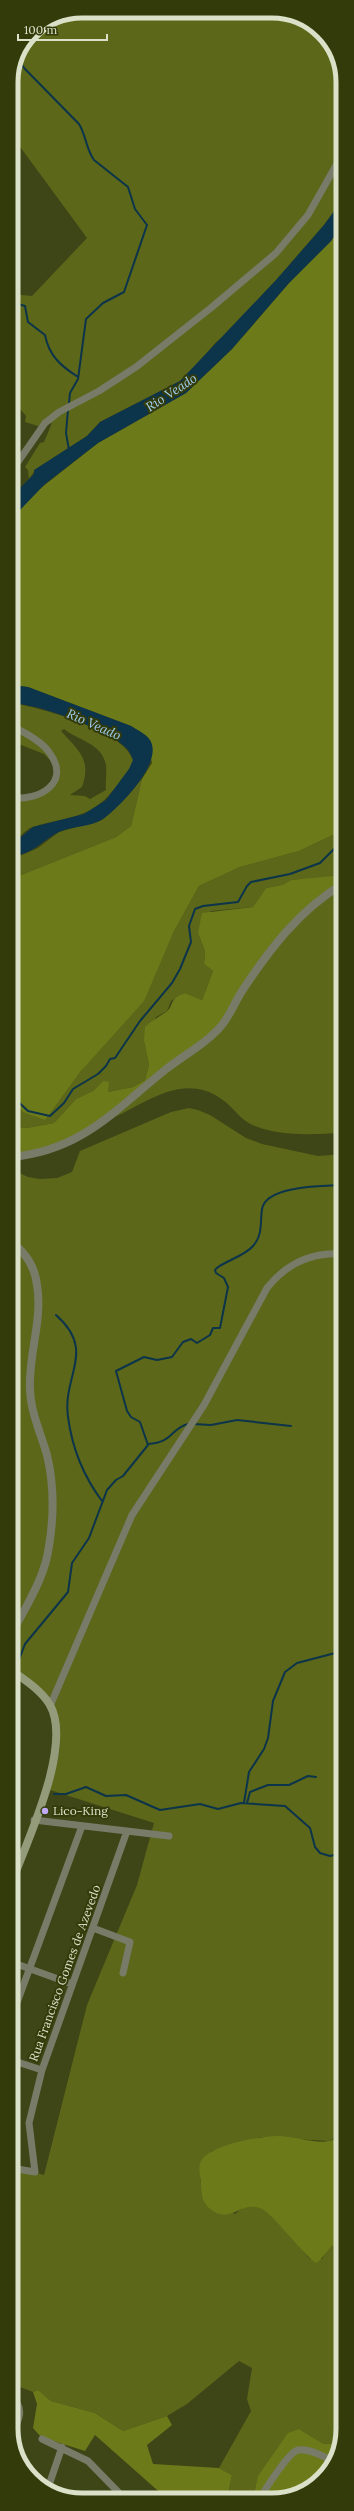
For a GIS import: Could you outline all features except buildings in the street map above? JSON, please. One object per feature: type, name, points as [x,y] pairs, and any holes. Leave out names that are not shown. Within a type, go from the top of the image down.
[{"type":"main road","points":[[18,1675],[37,1690],[50,1706],[56,1726],[57,1749],[48,1782],[18,1865]]},
{"type":"street","points":[[18,462],[45,423],[59,412],[99,391],[136,367],[212,307],[276,253],[291,236],[321,196],[336,167]]},
{"type":"street","points":[[18,731],[46,749],[53,758],[56,770],[53,783],[43,793],[34,797],[18,798]]},
{"type":"street","points":[[18,1156],[47,1150],[88,1133],[112,1116],[159,1075],[214,1033],[223,1023],[265,958],[292,925],[322,898],[336,889]]},
{"type":"street","points":[[18,1249],[30,1262],[37,1285],[38,1313],[29,1376],[30,1392],[50,1471],[52,1516],[49,1546],[43,1574],[18,1622]]},
{"type":"street","points":[[50,1706],[132,1515],[204,1405],[267,1288],[278,1275],[297,1262],[323,1255],[336,1254]]},
{"type":"street","points":[[34,1820],[169,1836]]},
{"type":"street","points":[[18,2001],[82,1826]]},
{"type":"street","name":"Rua Francisco Gomes de Azevedo","points":[[18,2169],[35,2172],[29,2123],[42,2070],[127,1831]]},
{"type":"street","points":[[93,1928],[130,1942],[123,1973]]},
{"type":"street","points":[[18,1965],[72,1984]]},
{"type":"street","points":[[18,2062],[42,2070]]},
{"type":"street","points":[[18,2403],[21,2412],[18,2423]]},
{"type":"street","points":[[42,2439],[62,2447],[88,2461],[119,2493]]},
{"type":"street","points":[[49,2484],[62,2447]]},
{"type":"street","points":[[264,2493],[294,2452],[303,2450],[328,2459]]},
{"type":"green space","points":[[187,18],[187,20],[189,18],[272,18],[289,20],[308,29],[323,43],[333,61],[336,77],[336,209],[324,225],[277,279],[180,381],[100,422],[87,436],[35,470],[29,479],[28,470],[25,467],[40,443],[44,442],[52,423],[38,426],[25,422],[26,416],[18,409],[18,295],[32,296],[87,238],[18,144],[18,82],[19,69],[23,57],[29,46],[46,29],[69,19]]},
{"type":"green space","points":[[336,234],[336,832],[299,851],[240,867],[199,886],[173,933],[144,1001],[81,1071],[45,1120],[23,1112],[18,1106],[18,876],[116,837],[131,826],[142,779],[152,763],[145,735],[131,726],[28,687],[18,686],[18,514],[32,495],[98,443],[186,393],[232,349],[289,283],[331,241]]},
{"type":"green space","points":[[18,704],[44,710],[81,722],[98,730],[114,739],[126,749],[133,760],[131,766],[119,783],[99,804],[80,815],[32,827],[18,837],[18,799],[42,795],[55,776],[53,763],[44,754],[18,744]],"holes":[[[64,729],[100,752],[106,765],[106,790],[90,799],[85,796],[70,795],[82,787],[85,777],[85,769],[82,756],[61,731]]]},
{"type":"green space","points":[[142,779],[131,826],[116,837],[18,876],[18,855],[38,848],[59,832],[102,820]]},
{"type":"green space","points":[[336,832],[336,877],[291,880],[282,885],[266,888],[253,907],[211,911],[198,933],[205,951],[204,964],[213,971],[202,1000],[185,993],[171,1001],[167,1011],[156,1017],[144,1041],[149,1065],[145,1080],[133,1087],[108,1092],[103,1081],[93,1091],[76,1099],[54,1123],[27,1128],[18,1127],[18,1102],[45,1119],[81,1071],[173,933],[199,886],[240,867],[299,851]]},
{"type":"green space","points":[[336,876],[336,890],[327,895],[260,964],[222,1024],[113,1118],[42,1151],[18,1153],[18,1127],[27,1128],[54,1123],[76,1099],[93,1091],[103,1081],[109,1082],[108,1092],[133,1087],[145,1080],[149,1065],[144,1041],[145,1027],[166,1012],[174,1000],[180,995],[185,993],[202,1000],[213,971],[204,964],[205,951],[198,933],[202,913],[253,907],[266,888],[282,885],[291,880]]},
{"type":"green space","points":[[336,890],[336,1133],[299,1134],[265,1130],[244,1120],[220,1098],[206,1091],[192,1088],[179,1089],[165,1093],[113,1118],[160,1075],[260,964],[327,895]]},
{"type":"green space","points":[[189,1108],[198,1110],[210,1115],[246,1138],[262,1144],[318,1156],[336,1155],[336,2137],[329,2141],[261,2137],[212,2151],[200,2170],[202,2197],[235,2214],[248,2206],[255,2206],[263,2209],[280,2224],[310,2259],[322,2259],[328,2250],[336,2243],[336,2429],[335,2443],[324,2444],[299,2429],[270,2460],[260,2478],[255,2493],[228,2493],[232,2475],[219,2468],[251,2411],[247,2399],[252,2368],[239,2361],[187,2404],[167,2416],[123,2431],[95,2413],[51,2401],[38,2390],[33,2392],[18,2386],[18,2168],[44,2175],[87,2005],[137,1885],[154,1823],[50,1790],[59,1754],[60,1736],[48,1699],[18,1676],[18,1172],[28,1177],[40,1179],[57,1178],[72,1172],[80,1151],[171,1112]]},
{"type":"green space","points":[[270,2136],[284,2136],[324,2142],[336,2138],[336,2244],[316,2263],[265,2211],[260,2208],[246,2208],[222,2215],[208,2207],[204,2201],[201,2192],[200,2166],[201,2161],[206,2155],[214,2150],[236,2142]]},
{"type":"green space","points":[[38,2390],[51,2401],[95,2413],[123,2431],[167,2416],[172,2425],[147,2445],[153,2464],[219,2468],[232,2475],[228,2493],[160,2493],[95,2435],[85,2451],[41,2437],[33,2428],[37,2404],[33,2392]]},
{"type":"green space","points":[[299,2429],[324,2444],[335,2443],[331,2454],[320,2471],[311,2480],[301,2486],[289,2491],[277,2493],[254,2493],[258,2476],[288,2433]]},
{"type":"water","name":"Rio Veado","points":[[336,209],[336,234],[331,241],[289,283],[232,349],[186,393],[98,443],[45,484],[18,514],[18,490],[34,474],[34,470],[87,436],[100,422],[180,381],[277,279],[324,225]]},
{"type":"water","name":"Rio Veado","points":[[18,686],[28,687],[131,726],[144,734],[150,740],[153,749],[151,760],[146,772],[129,795],[103,819],[93,824],[59,832],[31,850],[18,855],[18,838],[21,837],[33,827],[84,814],[106,800],[129,769],[133,760],[128,750],[117,740],[104,733],[70,718],[36,707],[18,704]]},
{"type":"waterway","points":[[21,63],[79,124],[91,156],[128,187],[135,209],[147,225],[124,292],[103,303],[86,319],[78,379],[70,393],[69,403]]},
{"type":"waterway","points":[[18,304],[25,306],[28,322],[45,335],[49,349],[57,360],[66,369],[78,377]]},
{"type":"waterway","points":[[68,410],[66,433],[69,450]]},
{"type":"waterway","points":[[18,1102],[28,1111],[50,1116],[64,1103],[73,1089],[98,1074],[106,1066],[110,1059],[115,1058],[140,1021],[172,983],[180,969],[191,942],[189,926],[195,909],[203,906],[238,902],[251,882],[290,874],[320,863],[336,847]]},
{"type":"waterway","points":[[18,1662],[25,1644],[68,1592],[72,1563],[89,1538],[107,1490],[116,1480],[123,1476],[148,1445],[140,1422],[131,1417],[127,1411],[116,1371],[144,1357],[157,1360],[172,1357],[183,1342],[191,1339],[197,1343],[210,1335],[213,1328],[220,1328],[228,1287],[224,1278],[216,1273],[215,1270],[217,1267],[249,1250],[256,1242],[260,1233],[262,1209],[266,1201],[274,1195],[298,1188],[336,1185]]},
{"type":"waterway","points":[[56,1315],[68,1328],[74,1340],[76,1352],[67,1402],[72,1439],[84,1472],[102,1501]]},
{"type":"waterway","points":[[193,1424],[211,1425],[237,1420],[291,1426]]},
{"type":"waterway","points":[[148,1444],[162,1441],[182,1426],[188,1424]]},
{"type":"waterway","points":[[244,1803],[249,1772],[264,1749],[268,1738],[273,1701],[285,1672],[297,1663],[336,1653]]},
{"type":"waterway","points":[[247,1803],[250,1792],[268,1785],[289,1785],[308,1776],[316,1777]]},
{"type":"waterway","points":[[54,1794],[66,1794],[86,1787],[106,1796],[126,1795],[160,1810],[200,1804],[218,1809],[241,1803],[285,1806],[310,1828],[315,1847],[320,1853],[330,1856],[336,1855]]},
{"type":"place","name":"Lico-King","points":[[45,1811]]}]
